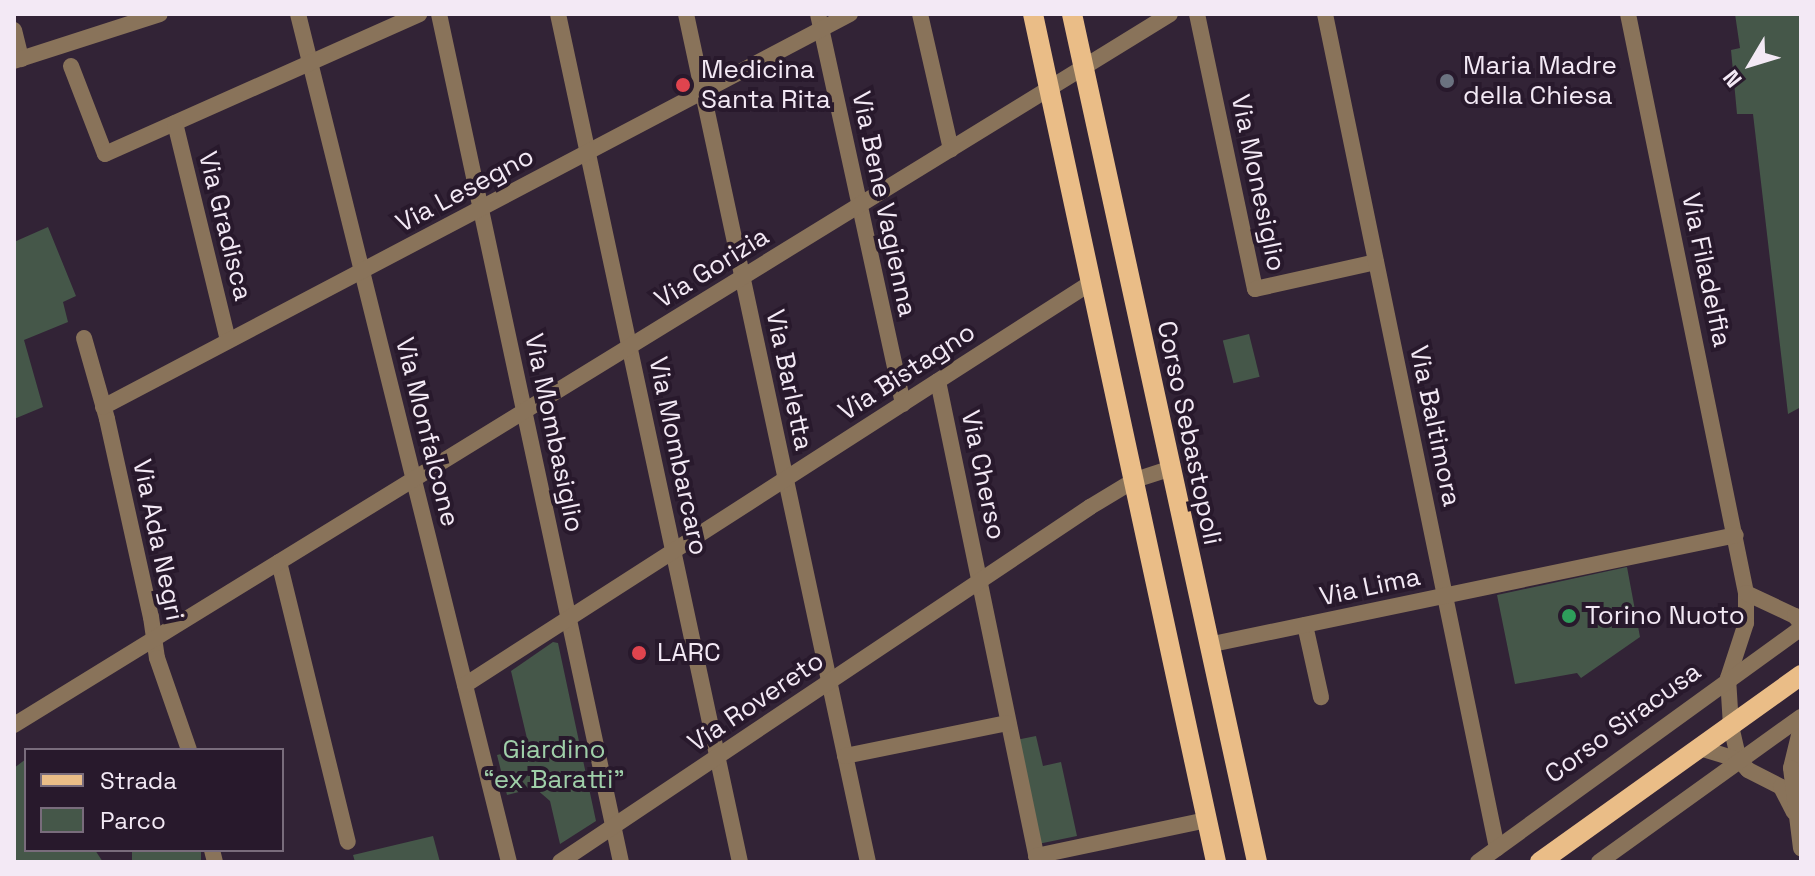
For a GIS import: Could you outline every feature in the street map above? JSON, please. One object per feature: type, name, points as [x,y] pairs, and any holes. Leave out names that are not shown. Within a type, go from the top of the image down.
[{"type":"main road","points":[[1033,14],[1216,862]]},
{"type":"main road","name":"Corso Sebastopoli","points":[[1072,14],[1257,862]]},
{"type":"main road","points":[[1540,862],[1801,675]]},
{"type":"street","name":"Via Monfalcone","points":[[298,14],[509,862]]},
{"type":"street","name":"Via Gradisca","points":[[71,66],[105,154],[419,14]]},
{"type":"street","name":"Via Mombasiglio","points":[[439,14],[621,862]]},
{"type":"street","name":"Via Mombarcaro","points":[[558,14],[740,862]]},
{"type":"street","name":"Via Barletta","points":[[686,14],[868,862]]},
{"type":"street","name":"Via Lesegno","points":[[103,407],[703,93],[820,22],[850,14]]},
{"type":"street","points":[[920,14],[951,149]]},
{"type":"street","name":"Via Gorizia","points":[[14,725],[1170,14]]},
{"type":"street","name":"Via Monesiglio","points":[[1197,14],[1255,289],[1376,262]]},
{"type":"street","name":"Via Baltimora","points":[[1325,14],[1497,848]]},
{"type":"street","name":"Via Filadelfia","points":[[1628,14],[1746,593],[1746,623],[1741,649],[1728,678],[1731,726],[1739,760]]},
{"type":"street","points":[[14,30],[18,60],[153,15]]},
{"type":"street","name":"Via Bene Vagienna","points":[[820,22],[903,404]]},
{"type":"street","name":"Via Gradisca","points":[[175,123],[228,341]]},
{"type":"street","name":"Via Bistagno","points":[[465,685],[1092,282]]},
{"type":"street","name":"Via Ada Negri","points":[[84,338],[103,407],[157,658],[188,748]]},
{"type":"street","name":"Via Cherso","points":[[938,381],[979,581]]},
{"type":"street","name":"Via Rovereto","points":[[560,862],[1135,480],[1169,469]]},
{"type":"street","points":[[1446,597],[1736,535]]},
{"type":"street","points":[[279,562],[348,842]]},
{"type":"street","points":[[979,581],[1037,859],[1207,820]]},
{"type":"street","points":[[1746,593],[1795,616],[1801,626]]},
{"type":"street","name":"Via Lima","points":[[1208,645],[1446,597]]},
{"type":"street","name":"Via Lima","points":[[1305,625],[1321,697]]},
{"type":"street","name":"Corso Siracusa","points":[[1478,862],[1801,626]]},
{"type":"street","points":[[1599,862],[1801,717]]},
{"type":"street","points":[[845,756],[1007,723]]},
{"type":"street","points":[[1801,727],[1792,760],[1794,812],[1801,848]]},
{"type":"street","points":[[1700,748],[1739,760],[1748,770],[1781,787],[1794,812]]},
{"type":"green space","points":[[1735,14],[1801,14],[1801,407],[1788,414],[1753,114],[1737,114],[1731,50],[1740,48]]},
{"type":"green space","points":[[48,227],[76,296],[63,302],[68,322],[24,340],[43,407],[14,419],[14,242]]},
{"type":"green space","points":[[1249,334],[1260,377],[1233,383],[1223,341]]},
{"type":"green space","name":"Torino Nuoto","points":[[1627,567],[1640,637],[1581,678],[1577,673],[1515,684],[1497,595]]},
{"type":"green space","name":"Giardino “ex Baratti”","points":[[553,642],[558,643],[596,821],[560,844],[550,801],[535,788],[507,795],[497,755],[529,747],[511,671]]},
{"type":"green space","points":[[1036,736],[1043,766],[1061,762],[1077,836],[1038,844],[1016,740]]},
{"type":"green space","points":[[24,760],[24,852],[96,852],[103,862],[14,862],[14,768]]},
{"type":"green space","points":[[433,836],[440,862],[355,862],[353,855]]},
{"type":"green space","points":[[132,852],[201,852],[201,862],[132,862]]},
{"type":"place","name":"Maria Madre della Chiesa","points":[[1447,81]]},
{"type":"place","name":"Medicina Santa Rita","points":[[683,85]]},
{"type":"place","name":"Torino Nuoto","points":[[1569,616]]},
{"type":"place","name":"LARC","points":[[639,653]]}]
